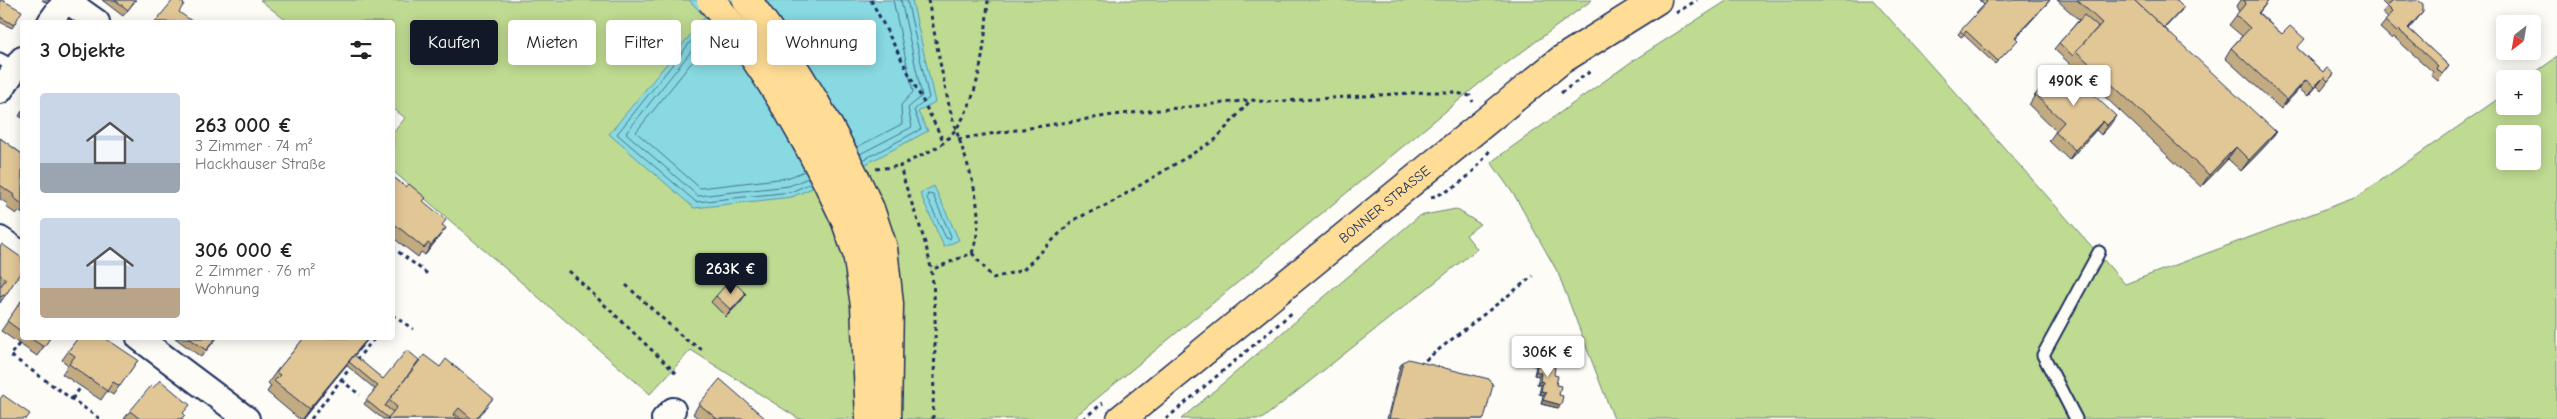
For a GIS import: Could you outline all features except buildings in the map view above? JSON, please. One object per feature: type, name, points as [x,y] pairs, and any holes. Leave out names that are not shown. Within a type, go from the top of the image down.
[{"type":"main road","points":[[711,0],[748,48],[857,214],[883,248],[889,304],[887,419]]},
{"type":"main road","points":[[747,0],[774,36],[833,132],[857,214],[857,254],[865,305],[870,419]]},
{"type":"main road","name":"BONNER STRASSE","points":[[1121,419],[1561,60],[1666,7]]},
{"type":"street","points":[[51,20],[66,0],[94,20]]},
{"type":"street","points":[[0,91],[13,62]]},
{"type":"street","points":[[0,238],[20,253]]},
{"type":"street","points":[[142,340],[247,419]]},
{"type":"lane","points":[[2076,419],[2043,355],[2099,252]]},
{"type":"path","points":[[871,0],[944,142]]},
{"type":"path","points":[[928,0],[958,139],[978,205],[978,232],[972,253]]},
{"type":"path","points":[[875,169],[900,166],[944,142],[956,128],[963,117],[977,82],[982,61],[988,0]]},
{"type":"path","points":[[1666,7],[1697,0]]},
{"type":"path","points":[[1556,96],[1596,68]]},
{"type":"path","points":[[958,139],[1113,115],[1251,100],[1268,102],[1426,92],[1452,92],[1470,96]]},
{"type":"path","points":[[972,253],[993,278],[1023,270],[1073,220],[1109,204],[1215,140],[1251,100]]},
{"type":"path","points":[[1427,198],[1448,193],[1481,164],[1494,144]]},
{"type":"path","points":[[900,166],[923,236],[931,270],[934,302],[933,419]]},
{"type":"path","points":[[395,249],[429,275]]},
{"type":"path","points":[[931,270],[972,253]]},
{"type":"path","points":[[569,271],[678,376]]},
{"type":"path","points":[[1419,365],[1533,276]]},
{"type":"path","points":[[626,285],[686,339],[703,350]]},
{"type":"path","points":[[1166,419],[1300,306]]},
{"type":"path","points":[[395,317],[413,329]]},
{"type":"path","points":[[355,362],[373,340]]},
{"type":"path","points":[[19,344],[10,355],[100,419]]},
{"type":"path","points":[[311,419],[350,368]]},
{"type":"path","points":[[341,380],[360,395]]},
{"type":"path","points":[[72,399],[81,387]]},
{"type":"green space","points":[[260,0],[691,0],[708,20],[691,20],[691,65],[736,65],[814,187],[831,224],[845,264],[852,309],[857,419],[799,419],[691,350],[650,394],[395,173],[395,130],[405,118],[395,110],[395,20],[285,20]]},
{"type":"green space","points":[[765,0],[1592,0],[1480,83],[1072,419],[898,419],[880,207],[864,165],[804,65],[876,65],[876,20],[777,20]]},
{"type":"green space","points":[[1728,0],[1873,0],[2125,284],[2357,197],[2496,100],[2496,115],[2541,115],[2541,70],[2539,70],[2557,57],[2557,419],[1614,419],[1558,273],[1516,198],[1491,162],[1631,62]]},
{"type":"green space","points":[[1456,209],[1480,224],[1466,235],[1477,249],[1262,419],[1181,419],[1419,216]]},
{"type":"water","points":[[689,0],[912,0],[935,102],[918,112],[928,131],[864,165],[792,197],[694,208],[609,134],[666,65],[681,65],[681,46],[691,34],[691,65],[757,65],[757,20],[703,20],[705,17]]},
{"type":"water","points":[[934,186],[959,240],[944,247],[920,193]]}]
